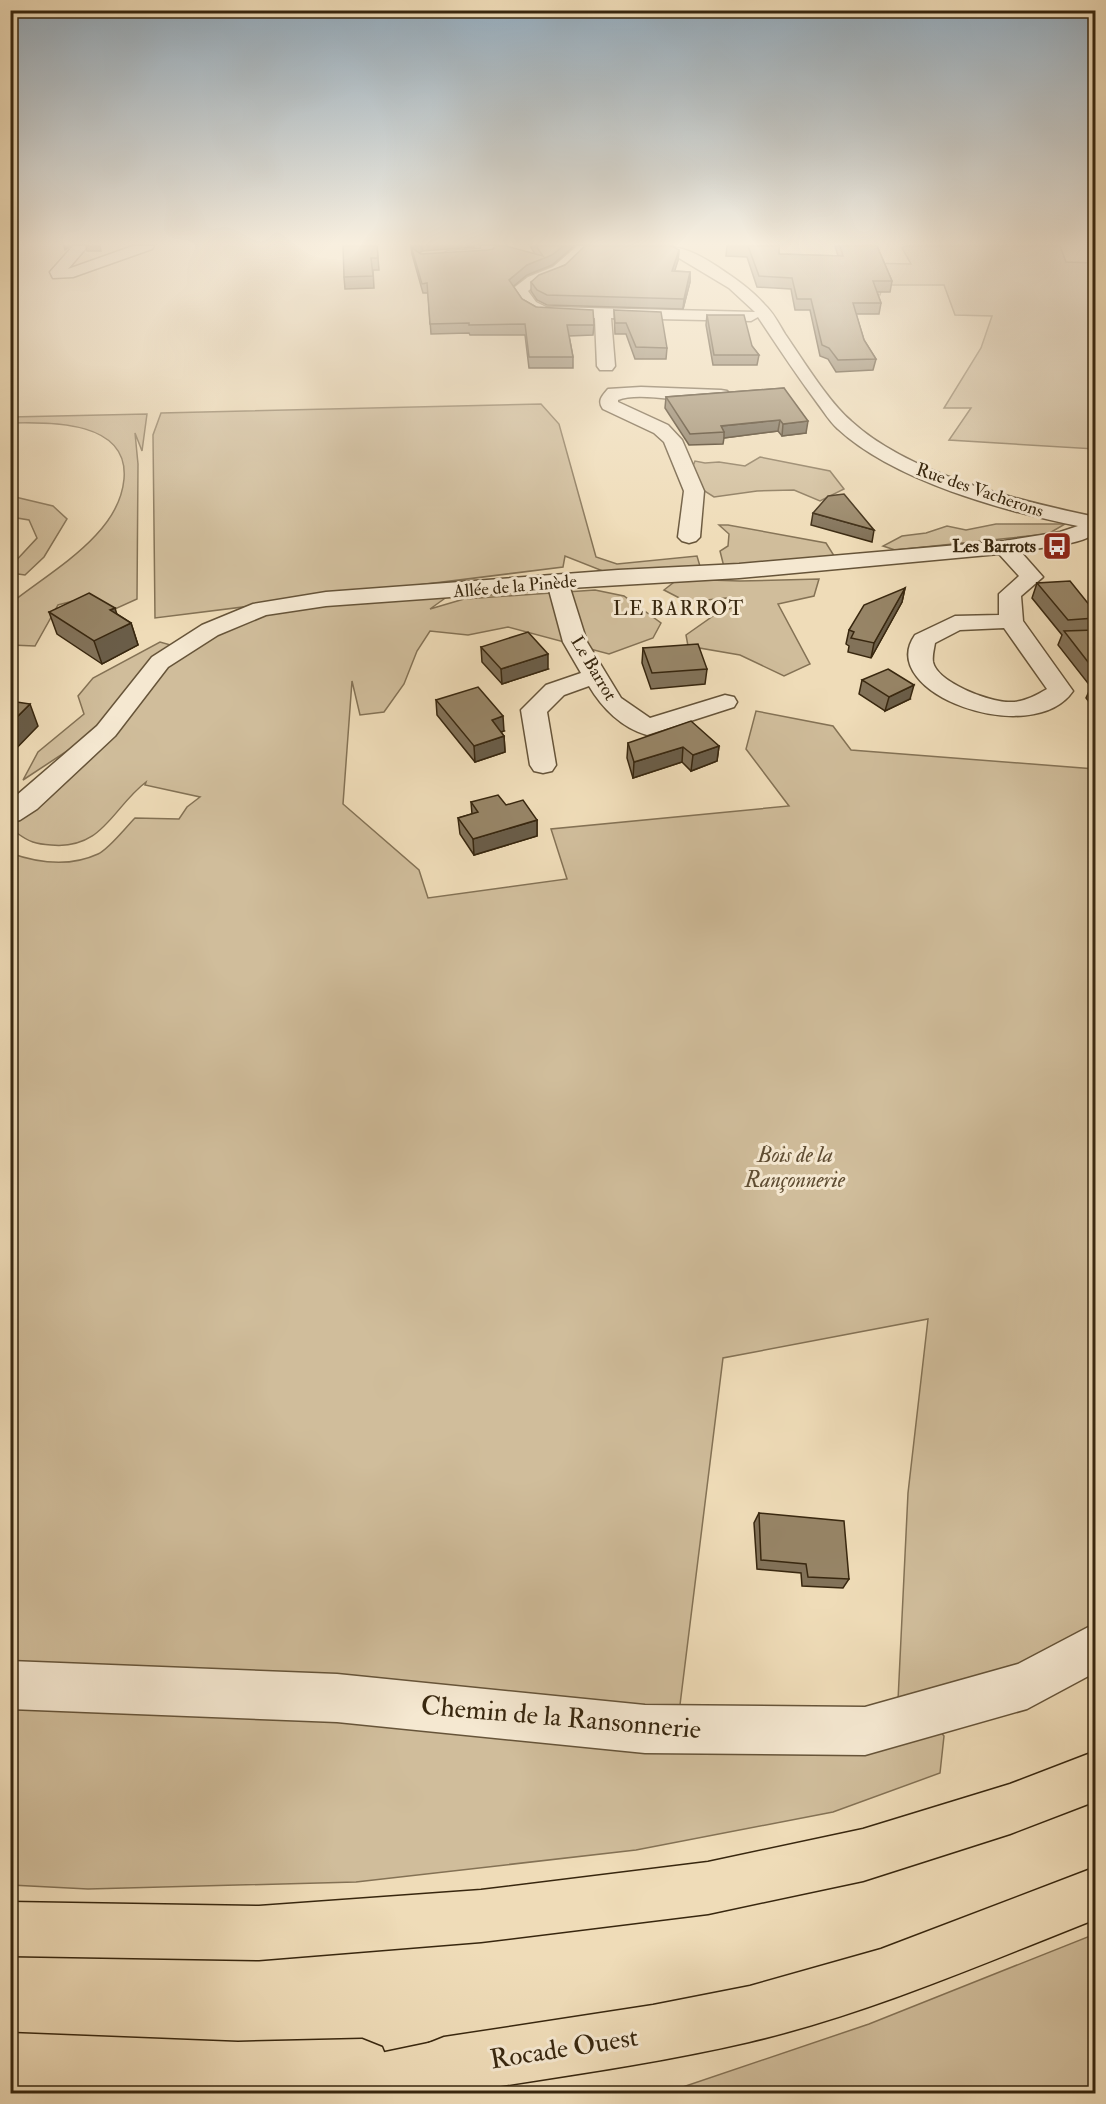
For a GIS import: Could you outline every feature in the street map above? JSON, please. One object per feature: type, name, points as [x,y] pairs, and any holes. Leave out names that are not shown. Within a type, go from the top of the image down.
[{"type":"main road","points":[[10,1929],[259,1934],[481,1916],[708,1888],[863,1855],[1010,1809],[1095,1776]]},
{"type":"main road","name":"Rocade Ouest","points":[[10,2061],[238,2070],[462,2064],[653,2033],[750,2014],[881,1976],[1095,1893]]},
{"type":"main road","points":[[323,2094],[462,2064]]},
{"type":"street","points":[[605,344],[606,366]]},
{"type":"street","name":"Rue des Vacherons","points":[[784,344],[815,389],[844,425],[885,454],[942,481],[1039,512],[1093,523]]},
{"type":"street","points":[[792,391],[815,389]]},
{"type":"street","points":[[689,537],[693,491],[673,440],[661,429],[609,405],[609,399],[614,393],[640,391],[690,397],[735,394]]},
{"type":"street","name":"Allée de la Pinède","points":[[10,814],[27,803],[106,731],[160,662],[220,626],[261,609],[326,599],[618,577],[739,571],[1005,547],[1063,538],[1085,531],[1093,523]]},
{"type":"street","points":[[1005,547],[1032,577],[1010,594],[1011,621],[1061,692],[1046,702],[1007,711],[963,699],[929,677],[921,663],[923,640],[955,623],[1011,621]]},
{"type":"street","name":"Le Barrot","points":[[558,583],[575,642],[612,703],[647,727],[725,702]]},
{"type":"street","points":[[543,765],[534,710],[555,690],[596,676]]},
{"type":"street","name":"Chemin de la Ransonnerie","points":[[10,1685],[337,1698],[645,1729],[865,1731],[1027,1685],[1095,1646]]},
{"type":"green space","points":[[982,344],[1095,344],[1095,449],[949,440],[971,408],[944,408]]},
{"type":"green space","points":[[541,404],[559,424],[596,557],[617,564],[697,556],[702,573],[618,577],[565,556],[563,567],[155,618],[153,435],[161,413]]},
{"type":"green space","points":[[147,414],[142,451],[135,433],[138,464],[137,599],[115,609],[88,597],[58,605],[35,646],[11,645],[11,603],[66,562],[96,535],[115,509],[124,479],[122,460],[114,446],[101,436],[85,429],[66,425],[11,423],[11,417]]},
{"type":"green space","points":[[760,457],[830,471],[844,489],[820,501],[794,490],[757,491],[714,497],[703,490],[693,466],[695,461],[745,466]]},
{"type":"green space","points":[[11,496],[53,506],[67,519],[44,557],[25,575],[11,573],[11,566],[37,538],[29,520],[11,517]]},
{"type":"green space","points":[[996,524],[1065,524],[1048,534],[895,550],[883,546],[902,536],[926,533],[947,526],[966,530]]},
{"type":"green space","points":[[719,525],[826,543],[838,562],[725,571],[720,551],[728,546],[729,534]]},
{"type":"green space","points":[[678,579],[740,581],[819,579],[814,596],[778,604],[810,664],[784,676],[740,655],[688,646],[686,635],[716,614],[744,603],[726,598],[687,602],[664,590]]},
{"type":"green space","name":"Bois de la Rançonnerie","points":[[595,590],[624,596],[661,623],[653,638],[609,654],[508,627],[468,635],[430,631],[417,651],[404,684],[384,712],[360,715],[352,681],[343,804],[419,870],[428,898],[567,879],[551,829],[789,806],[746,749],[756,711],[833,726],[851,750],[1095,769],[1095,1646],[925,1714],[944,1736],[940,1773],[833,1812],[636,1850],[356,1882],[88,1889],[11,1885],[10,853],[54,862],[87,858],[107,848],[135,818],[179,819],[187,807],[200,797],[145,785],[146,782],[95,834],[69,845],[46,845],[29,840],[17,833],[17,822],[96,745],[73,747],[23,780],[38,752],[84,714],[78,696],[93,678],[160,642],[181,648],[246,613],[455,591],[430,609],[464,599]],"holes":[[[928,1319],[908,1493],[897,1721],[677,1729],[723,1358]]]},
{"type":"green space","points":[[1095,1934],[1095,2093],[665,2093],[869,2024]]},
{"type":"building","points":[[527,344],[571,344],[573,357],[529,357]]},
{"type":"building","points":[[635,344],[666,344],[667,348],[636,347]]},
{"type":"building","points":[[712,344],[752,344],[759,355],[714,355]]},
{"type":"building","points":[[867,344],[876,359],[838,360],[829,348],[822,345]]},
{"type":"building","points":[[784,388],[808,421],[783,424],[780,420],[721,426],[724,432],[690,434],[666,397]]},
{"type":"building","points":[[844,494],[874,530],[813,513],[828,496]]},
{"type":"building","points":[[1070,581],[1095,612],[1095,618],[1068,620],[1037,583]]},
{"type":"building","points":[[905,588],[874,643],[851,638],[854,632],[849,630],[864,605]]},
{"type":"building","points":[[89,593],[115,608],[110,610],[131,623],[94,641],[49,612]]},
{"type":"building","points":[[1095,630],[1095,671],[1064,631]]},
{"type":"building","points":[[528,632],[548,654],[501,669],[481,647]]},
{"type":"building","points":[[698,644],[707,669],[652,673],[643,648]]},
{"type":"building","points":[[888,669],[914,685],[889,697],[862,680]]},
{"type":"building","points":[[478,687],[503,716],[492,720],[504,736],[474,746],[436,700]]},
{"type":"building","points":[[10,701],[30,704],[10,724]]},
{"type":"building","points":[[691,721],[719,746],[693,755],[683,747],[634,762],[628,743]]},
{"type":"building","points":[[498,795],[506,805],[523,800],[537,820],[473,839],[458,818],[478,812],[471,802]]},
{"type":"building","points":[[759,1513],[844,1521],[849,1579],[808,1577],[806,1564],[761,1560]]},
{"type":"place","name":"Les Barrots","points":[[1057,546]]},
{"type":"district","name":"LE BARROT","points":[[679,608]]}]
